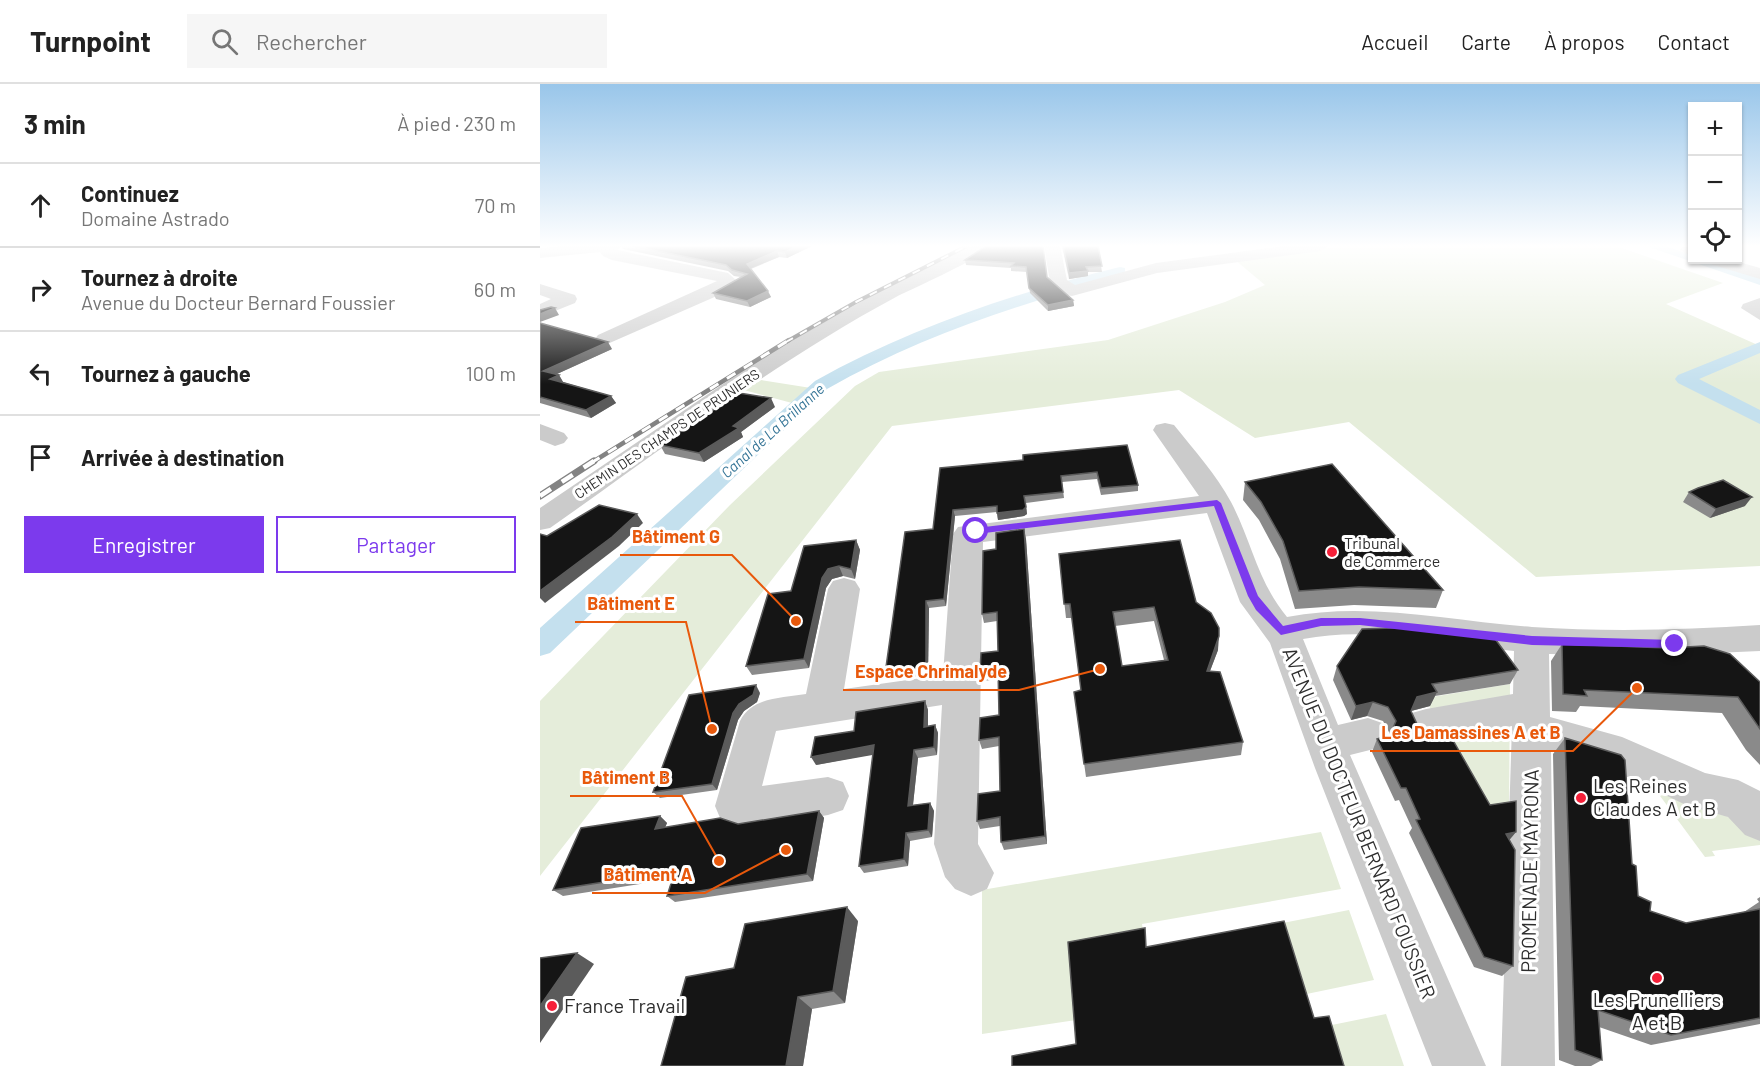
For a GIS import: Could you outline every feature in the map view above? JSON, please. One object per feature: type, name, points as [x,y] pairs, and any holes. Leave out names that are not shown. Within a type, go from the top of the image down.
[{"type":"street","points":[[540,310],[568,299],[546,292]]},
{"type":"street","points":[[605,339],[711,292]]},
{"type":"street","name":"CHEMIN DES CHAMPS DE PRUNIERS","points":[[540,521],[640,453],[708,403],[894,292]]},
{"type":"street","points":[[1760,304],[1750,308],[1760,314]]},
{"type":"street","name":"AVENUE DU DOCTEUR BERNARD FOUSSIER","points":[[1165,430],[1201,476],[1217,503],[1253,596],[1259,608],[1281,631],[1459,1066]]},
{"type":"street","points":[[971,873],[961,861],[956,844],[968,534],[1217,503]]},
{"type":"street","points":[[822,708],[844,589]]},
{"type":"street","points":[[1281,631],[1321,622],[1360,622],[1532,640],[1650,644],[1760,638]]},
{"type":"street","name":"PROMENADE MAYRONA","points":[[1528,1066],[1532,640]]},
{"type":"street","points":[[1714,642],[1747,674]]},
{"type":"street","points":[[828,796],[744,809],[736,806],[759,721],[771,715],[961,687]]},
{"type":"street","points":[[1426,725],[1531,718],[1622,755],[1701,791],[1738,800],[1760,821]]},
{"type":"green space","points":[[1249,292],[1699,292],[1666,304],[1760,346],[1760,566],[1536,577],[1349,422],[1255,438],[1179,390],[892,426],[540,876],[540,701],[730,505],[855,386],[879,372],[1108,340],[1225,302]]},
{"type":"green space","points":[[761,380],[811,388],[792,403],[744,390]]},
{"type":"green space","points":[[1510,684],[1509,814],[1476,819],[1426,698]]},
{"type":"green space","points":[[1638,766],[1760,835],[1760,845],[1712,851],[1715,856],[1705,857]]},
{"type":"green space","points":[[1321,832],[1341,889],[1142,924],[1145,942],[1076,1020],[982,1034],[982,890]]},
{"type":"green space","points":[[1349,910],[1374,980],[1297,996],[1146,950]]},
{"type":"green space","points":[[1386,1014],[1404,1066],[1333,1066],[1322,1027]]},
{"type":"building","points":[[715,292],[766,292],[747,301],[713,293]]},
{"type":"building","points":[[1033,292],[1064,292],[1073,300],[1048,305]]},
{"type":"building","points":[[555,308],[540,314],[540,310]]},
{"type":"building","points":[[540,323],[608,342],[543,371],[559,375],[550,379],[611,396],[586,410],[540,397]]},
{"type":"building","points":[[739,393],[771,398],[733,426],[739,428],[699,453],[660,445]]},
{"type":"building","points":[[1127,445],[1138,485],[1101,488],[1097,472],[1061,476],[1063,492],[1024,496],[1026,507],[1023,510],[997,513],[997,506],[953,510],[944,599],[926,601],[926,668],[885,674],[905,532],[933,529],[940,468],[1023,460],[1023,455]]},
{"type":"building","name":"Tribunal de Commerce","points":[[1332,464],[1443,590],[1359,587],[1299,591],[1283,541],[1261,502],[1245,482]]},
{"type":"building","points":[[1723,480],[1752,497],[1716,509],[1689,492],[1698,488]]},
{"type":"building","points":[[599,505],[637,514],[612,537],[540,591],[540,534],[547,536]]},
{"type":"building","points":[[1024,529],[1045,836],[1001,842],[1000,817],[977,821],[978,794],[1000,791],[999,737],[979,740],[980,718],[999,715],[998,669],[980,672],[981,653],[998,651],[997,612],[982,614],[983,551],[996,549],[996,533]]},
{"type":"building","points":[[856,540],[851,569],[839,566],[828,569],[822,578],[804,659],[746,666],[768,594],[791,591],[804,546]]},
{"type":"building","points":[[1180,540],[1196,602],[1211,613],[1219,628],[1219,636],[1207,671],[1220,672],[1243,742],[1084,764],[1074,692],[1081,690],[1070,604],[1064,604],[1059,554]],"holes":[[[1154,607],[1168,660],[1122,666],[1113,612]]]},
{"type":"building","points":[[1423,627],[1493,636],[1518,670],[1432,684],[1437,692],[1417,697],[1411,711],[1418,726],[1432,730],[1446,728],[1490,805],[1516,801],[1516,832],[1506,834],[1515,850],[1513,966],[1484,957],[1416,820],[1420,819],[1406,788],[1401,788],[1377,739],[1390,735],[1396,721],[1388,707],[1373,702],[1356,706],[1337,666],[1362,629]]},
{"type":"building","points":[[1562,644],[1667,648],[1704,646],[1730,654],[1760,682],[1760,729],[1738,697],[1584,690],[1587,696],[1563,694]]},
{"type":"building","points":[[756,685],[753,695],[739,704],[733,713],[712,784],[653,792],[689,695]]},
{"type":"building","points":[[925,701],[924,727],[935,725],[934,747],[914,750],[908,806],[930,803],[928,830],[906,833],[904,859],[859,866],[874,745],[811,757],[815,737],[854,731],[856,712]]},
{"type":"building","name":"Les Prunelliers A et B","points":[[1565,738],[1621,755],[1625,760],[1632,864],[1636,866],[1638,896],[1651,902],[1650,911],[1686,923],[1760,909],[1760,1018],[1671,1035],[1598,1010],[1602,1060],[1575,1050]]},
{"type":"building","points":[[819,811],[807,874],[667,896],[675,871],[553,890],[581,828],[660,816],[655,829],[720,818],[738,824]]},
{"type":"building","points":[[847,907],[833,991],[798,997],[786,1066],[661,1066],[686,977],[734,968],[745,924]]},
{"type":"building","points":[[1284,921],[1314,1018],[1329,1016],[1344,1066],[1012,1066],[1012,1056],[1076,1044],[1068,942],[1145,928],[1146,947]]},
{"type":"building","points":[[577,953],[540,1006],[540,958]]},
{"type":"waterway","name":"Canal de La Brillanne","points":[[540,645],[821,385],[856,365],[928,332],[1047,292]]},
{"type":"waterway","name":"Canal de La Brillanne","points":[[1760,347],[1684,379],[1760,418]]},
{"type":"railway","points":[[786,342],[876,292]]},
{"type":"railway","points":[[591,463],[789,340]]},
{"type":"railway","points":[[540,496],[594,461]]},
{"type":"place","name":"Tribunal de Commerce","points":[[1332,552]]},
{"type":"place","name":"Bâtiment G","points":[[796,621]]},
{"type":"place","name":"Espace Chrimalyde","points":[[1100,669]]},
{"type":"place","name":"Les Damassines A et B","points":[[1637,688]]},
{"type":"place","name":"Bâtiment E","points":[[712,729]]},
{"type":"place","name":"Les Reines Claudes A et B","points":[[1581,798]]},
{"type":"place","name":"Bâtiment A","points":[[786,850]]},
{"type":"place","name":"Bâtiment B","points":[[719,861]]},
{"type":"place","name":"Les Prunelliers A et B","points":[[1657,978]]},
{"type":"place","name":"France Travail","points":[[552,1006]]},
{"type":"route","points":[[976,531],[1217,503],[1253,596],[1259,608],[1281,631],[1321,622],[1360,622],[1532,640],[1675,644]]}]
